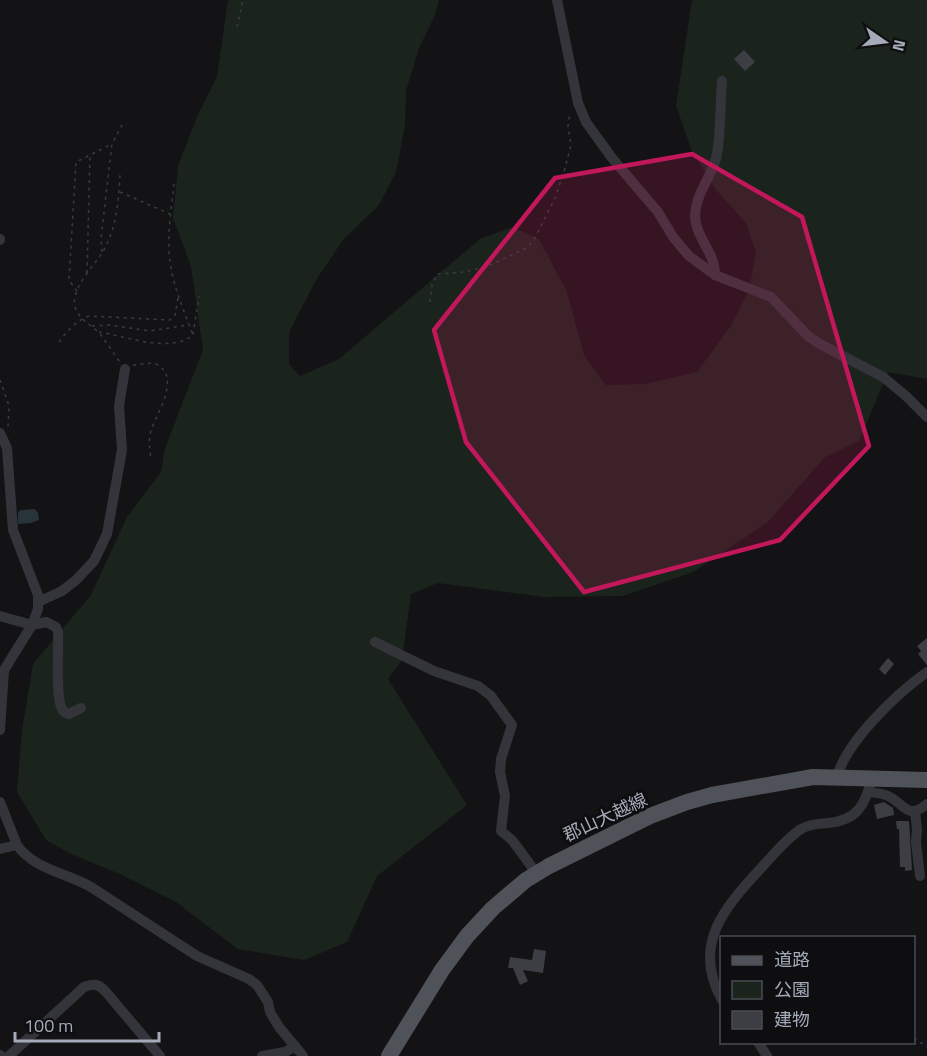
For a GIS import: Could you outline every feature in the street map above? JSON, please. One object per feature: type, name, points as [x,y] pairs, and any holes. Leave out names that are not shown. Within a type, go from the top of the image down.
[{"type":"main road","name":"郡山大越線","points":[[389,1056],[442,970],[467,936],[493,908],[537,874],[620,830],[687,802],[712,795],[802,779],[837,777],[870,785],[927,780]]},
{"type":"street","points":[[557,0],[578,103],[586,122],[598,141],[658,212],[673,237],[689,256],[715,275],[771,297],[808,336],[883,377],[927,417]]},
{"type":"street","points":[[715,275],[715,268],[704,246],[695,217],[700,194],[717,154],[722,81]]},
{"type":"street","points":[[38,602],[62,591],[76,580],[94,561],[106,534],[122,450],[119,406],[125,369]]},
{"type":"street","points":[[0,433],[7,448],[12,530],[38,595],[36,618],[4,670],[0,730]]},
{"type":"street","points":[[0,616],[32,624],[46,622],[56,627],[61,707],[69,714],[81,708]]},
{"type":"street","points":[[375,642],[434,671],[478,686],[502,709],[512,725],[501,759],[500,772],[505,796],[501,831],[512,840],[537,874]]},
{"type":"street","points":[[837,777],[848,751],[871,723],[927,672]]},
{"type":"street","points":[[720,994],[711,969],[710,948],[714,930],[723,914],[749,881],[796,833],[812,824],[830,823],[850,816],[860,809],[870,785],[890,796],[903,809],[915,811],[927,804]]},
{"type":"street","points":[[0,802],[17,845],[31,860],[91,887],[197,956],[249,979],[257,985],[268,1002],[270,1012],[279,1027],[303,1056]]},
{"type":"street","points":[[915,811],[917,829],[915,842],[921,876]]},
{"type":"street","points":[[0,849],[17,845]]},
{"type":"street","points":[[9,1056],[84,987],[95,984],[106,992],[160,1056]]},
{"type":"street","points":[[262,1056],[285,1052],[295,1047]]},
{"type":"path","points":[[237,27],[243,0]]},
{"type":"path","points":[[430,302],[432,285],[437,274],[465,272],[493,264],[528,247],[535,238],[556,196],[566,168],[571,145],[569,114],[578,103]]},
{"type":"path","points":[[102,253],[100,238],[112,144],[122,125]]},
{"type":"path","points":[[77,291],[69,280],[76,162],[112,144]]},
{"type":"path","points":[[87,274],[90,155]]},
{"type":"path","points":[[120,173],[115,221],[102,253],[77,291],[75,303],[82,318],[98,332],[125,369],[154,363],[164,370],[167,378],[165,399],[149,439],[152,460]]},
{"type":"path","points":[[174,184],[171,214],[171,267],[178,296],[193,335]]},
{"type":"path","points":[[119,192],[171,214]]},
{"type":"path","points":[[59,342],[68,330],[82,318],[89,316],[106,315],[170,320],[175,315],[178,296]]},
{"type":"path","points":[[98,332],[164,344],[186,340],[193,335],[199,296]]},
{"type":"path","points":[[91,326],[110,325],[165,330],[189,325]]},
{"type":"path","points":[[0,380],[9,406],[7,448]]},
{"type":"highlighted area","points":[[692,154],[802,217],[869,446],[780,540],[584,592],[466,442],[434,330],[555,178]]},
{"type":"green space","points":[[228,0],[439,0],[435,15],[419,48],[406,91],[405,126],[396,172],[379,205],[343,240],[316,280],[289,332],[289,364],[300,376],[339,359],[480,239],[512,227],[539,239],[567,292],[584,355],[606,385],[645,384],[697,372],[730,327],[749,290],[756,252],[746,223],[717,191],[692,151],[676,106],[692,0],[927,0],[927,379],[888,372],[859,441],[825,457],[768,522],[693,572],[623,596],[545,597],[438,583],[411,594],[402,660],[388,679],[467,805],[377,876],[347,942],[304,960],[238,949],[176,902],[122,875],[69,853],[46,840],[17,792],[22,730],[33,664],[91,595],[127,517],[161,472],[165,448],[203,350],[191,266],[173,218],[178,166],[197,117],[217,77]]},
{"type":"shaded area","points":[[35,509],[39,520],[18,524],[18,512]]},
{"type":"building","points":[[744,50],[755,62],[745,71],[734,59]]},
{"type":"building","points":[[927,638],[927,665],[918,654],[921,651],[917,646]]},
{"type":"building","points":[[888,658],[894,664],[885,675],[879,669]]},
{"type":"building","points":[[884,802],[893,808],[894,815],[877,819],[874,805]]},
{"type":"building","points":[[896,821],[909,821],[912,870],[905,871],[905,867],[900,867],[899,829],[897,829]]},
{"type":"building","points":[[534,949],[546,951],[543,973],[523,970],[528,981],[520,985],[513,968],[508,968],[510,957],[532,960]]}]
